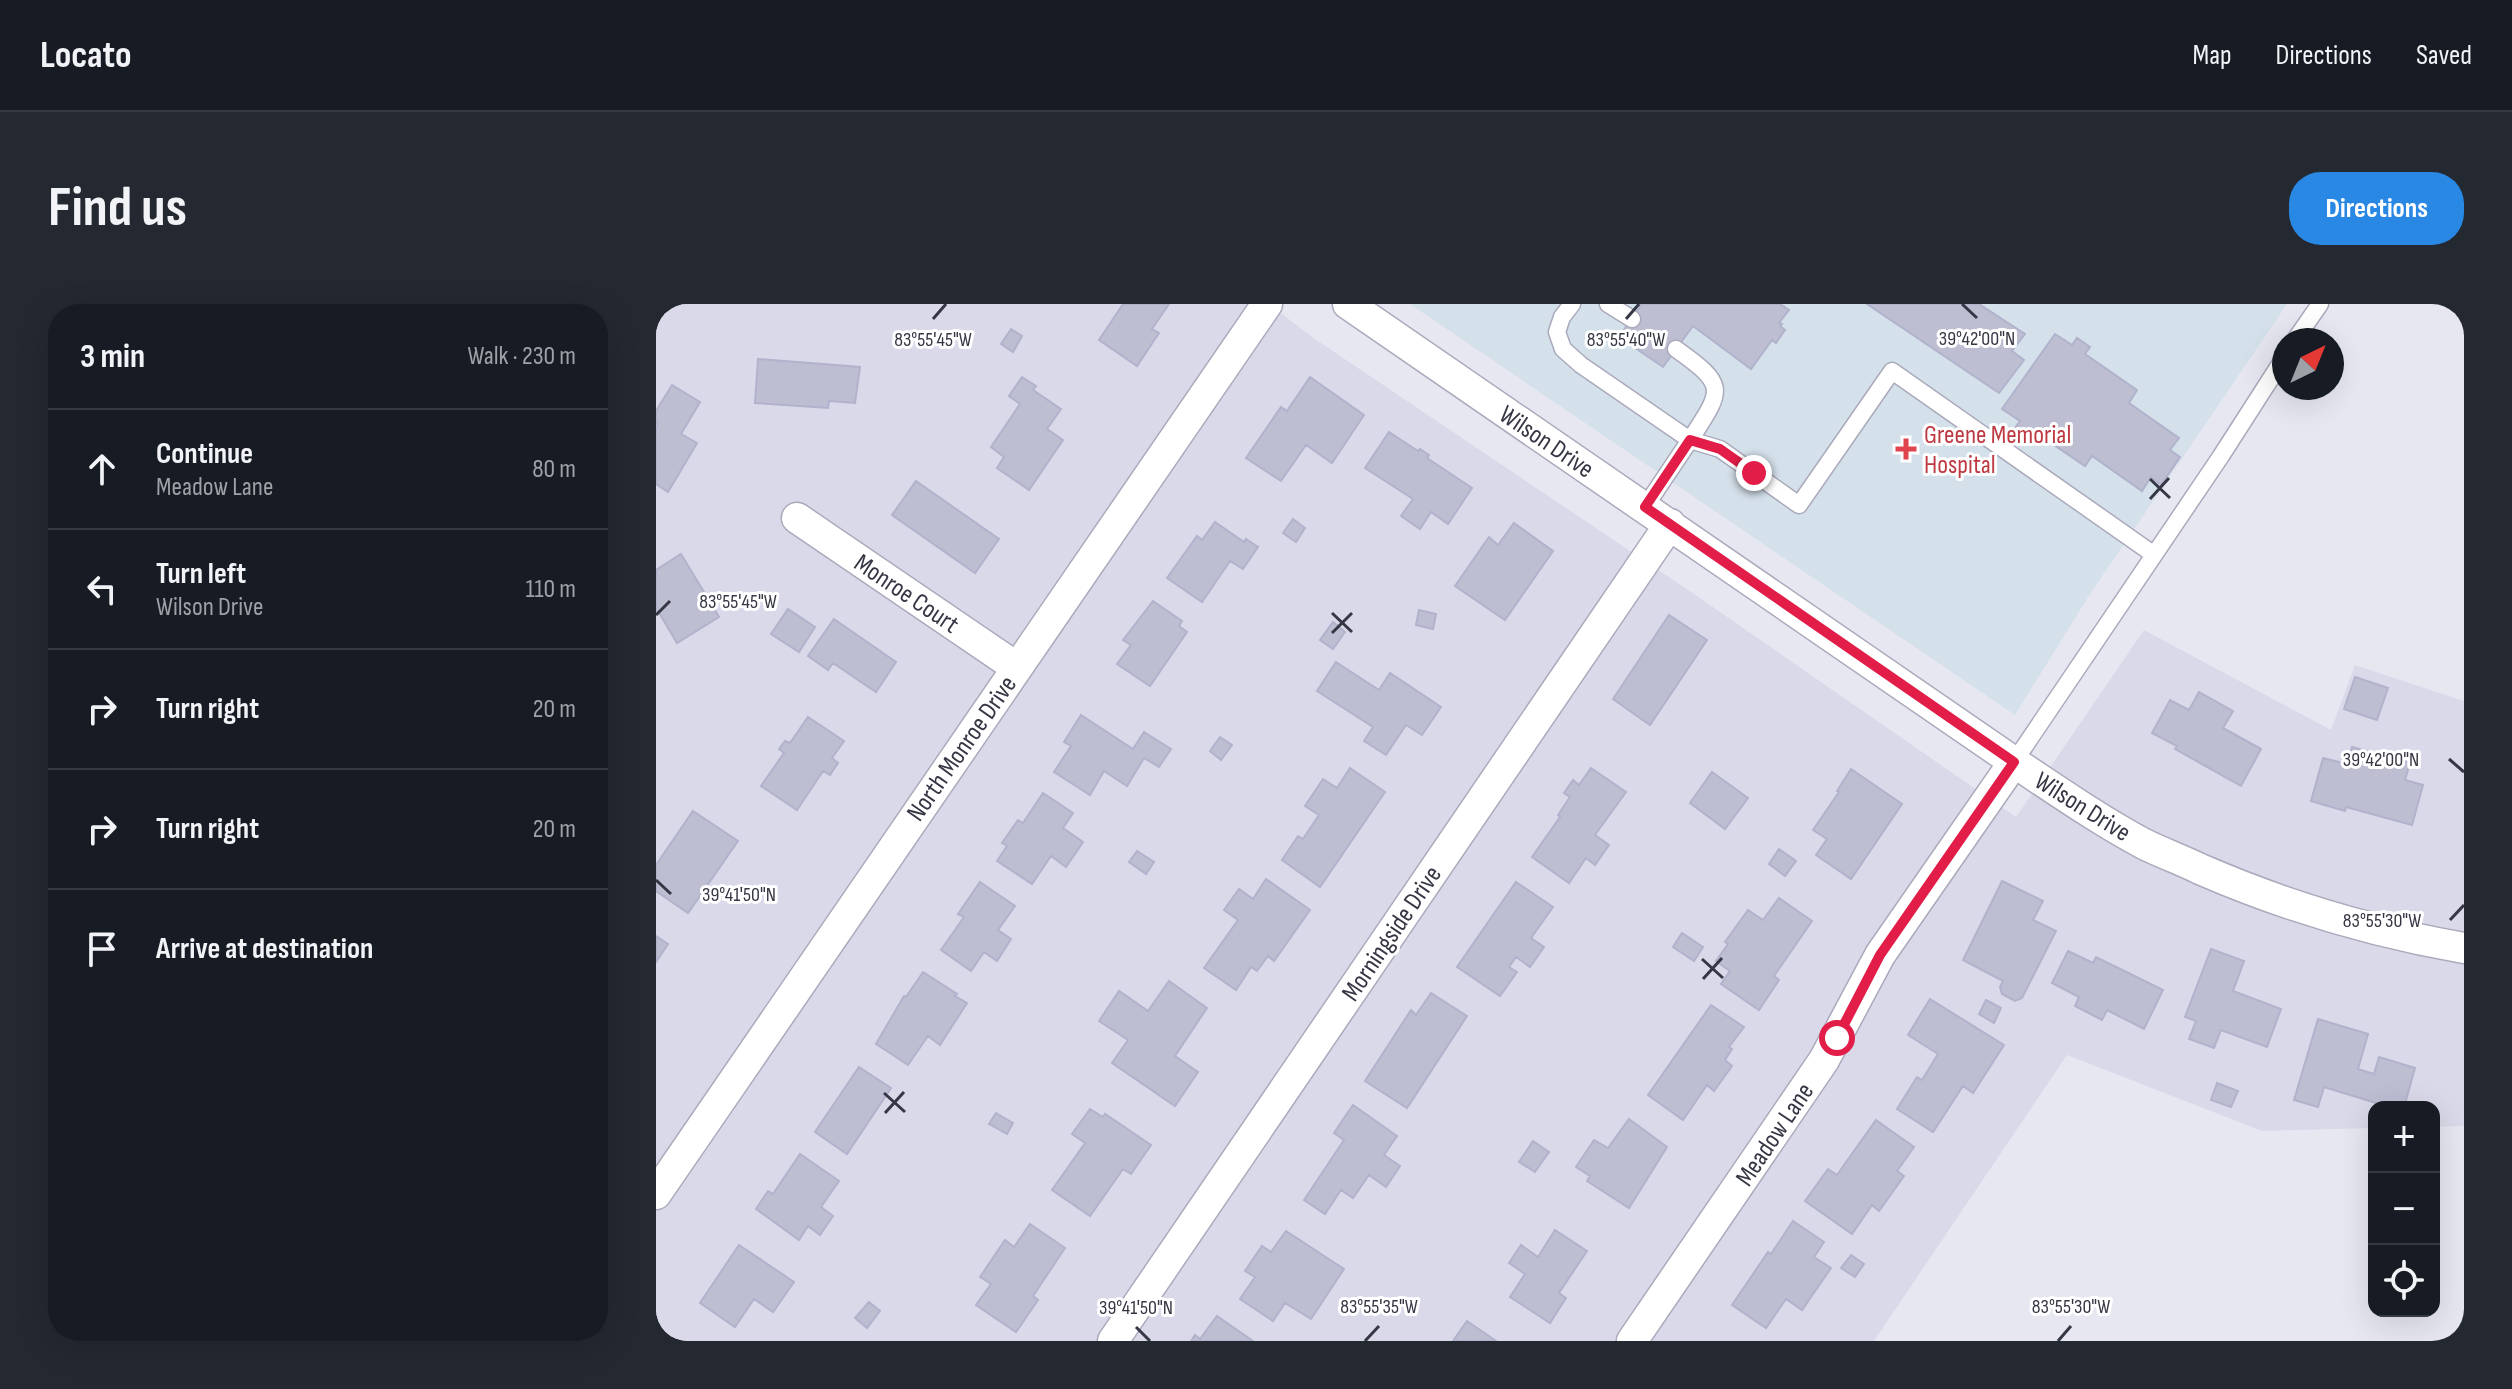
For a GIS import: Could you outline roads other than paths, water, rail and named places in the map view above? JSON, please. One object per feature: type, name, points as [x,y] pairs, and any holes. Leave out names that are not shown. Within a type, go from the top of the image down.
[{"type":"street","name":"North Monroe Drive","points":[[656,1194],[1267,304]]},
{"type":"street","name":"Wilson Drive","points":[[1348,304],[2014,762],[2145,844],[2247,889],[2345,922],[2464,948]]},
{"type":"street","name":"Monroe Court","points":[[797,518],[1016,667]]},
{"type":"street","name":"Morningside Drive","points":[[1113,1341],[1670,524]]},
{"type":"street","name":"Meadow Lane","points":[[1632,1341],[1824,1060],[1880,955],[2014,762]]},
{"type":"lane","points":[[1572,304],[1562,317],[1557,332],[1563,349],[1581,365],[1690,440],[1720,449],[1799,505],[1892,371],[2153,554]]},
{"type":"lane","points":[[1608,304],[1632,319]]},
{"type":"lane","points":[[2303,328],[2320,304]]},
{"type":"lane","points":[[1645,507],[1717,394],[1715,382],[1706,370],[1676,349]]},
{"type":"lane","points":[[2014,762],[2272,377]]},
{"type":"place","name":"Greene Memorial Hospital","points":[[1906,449]]}]
